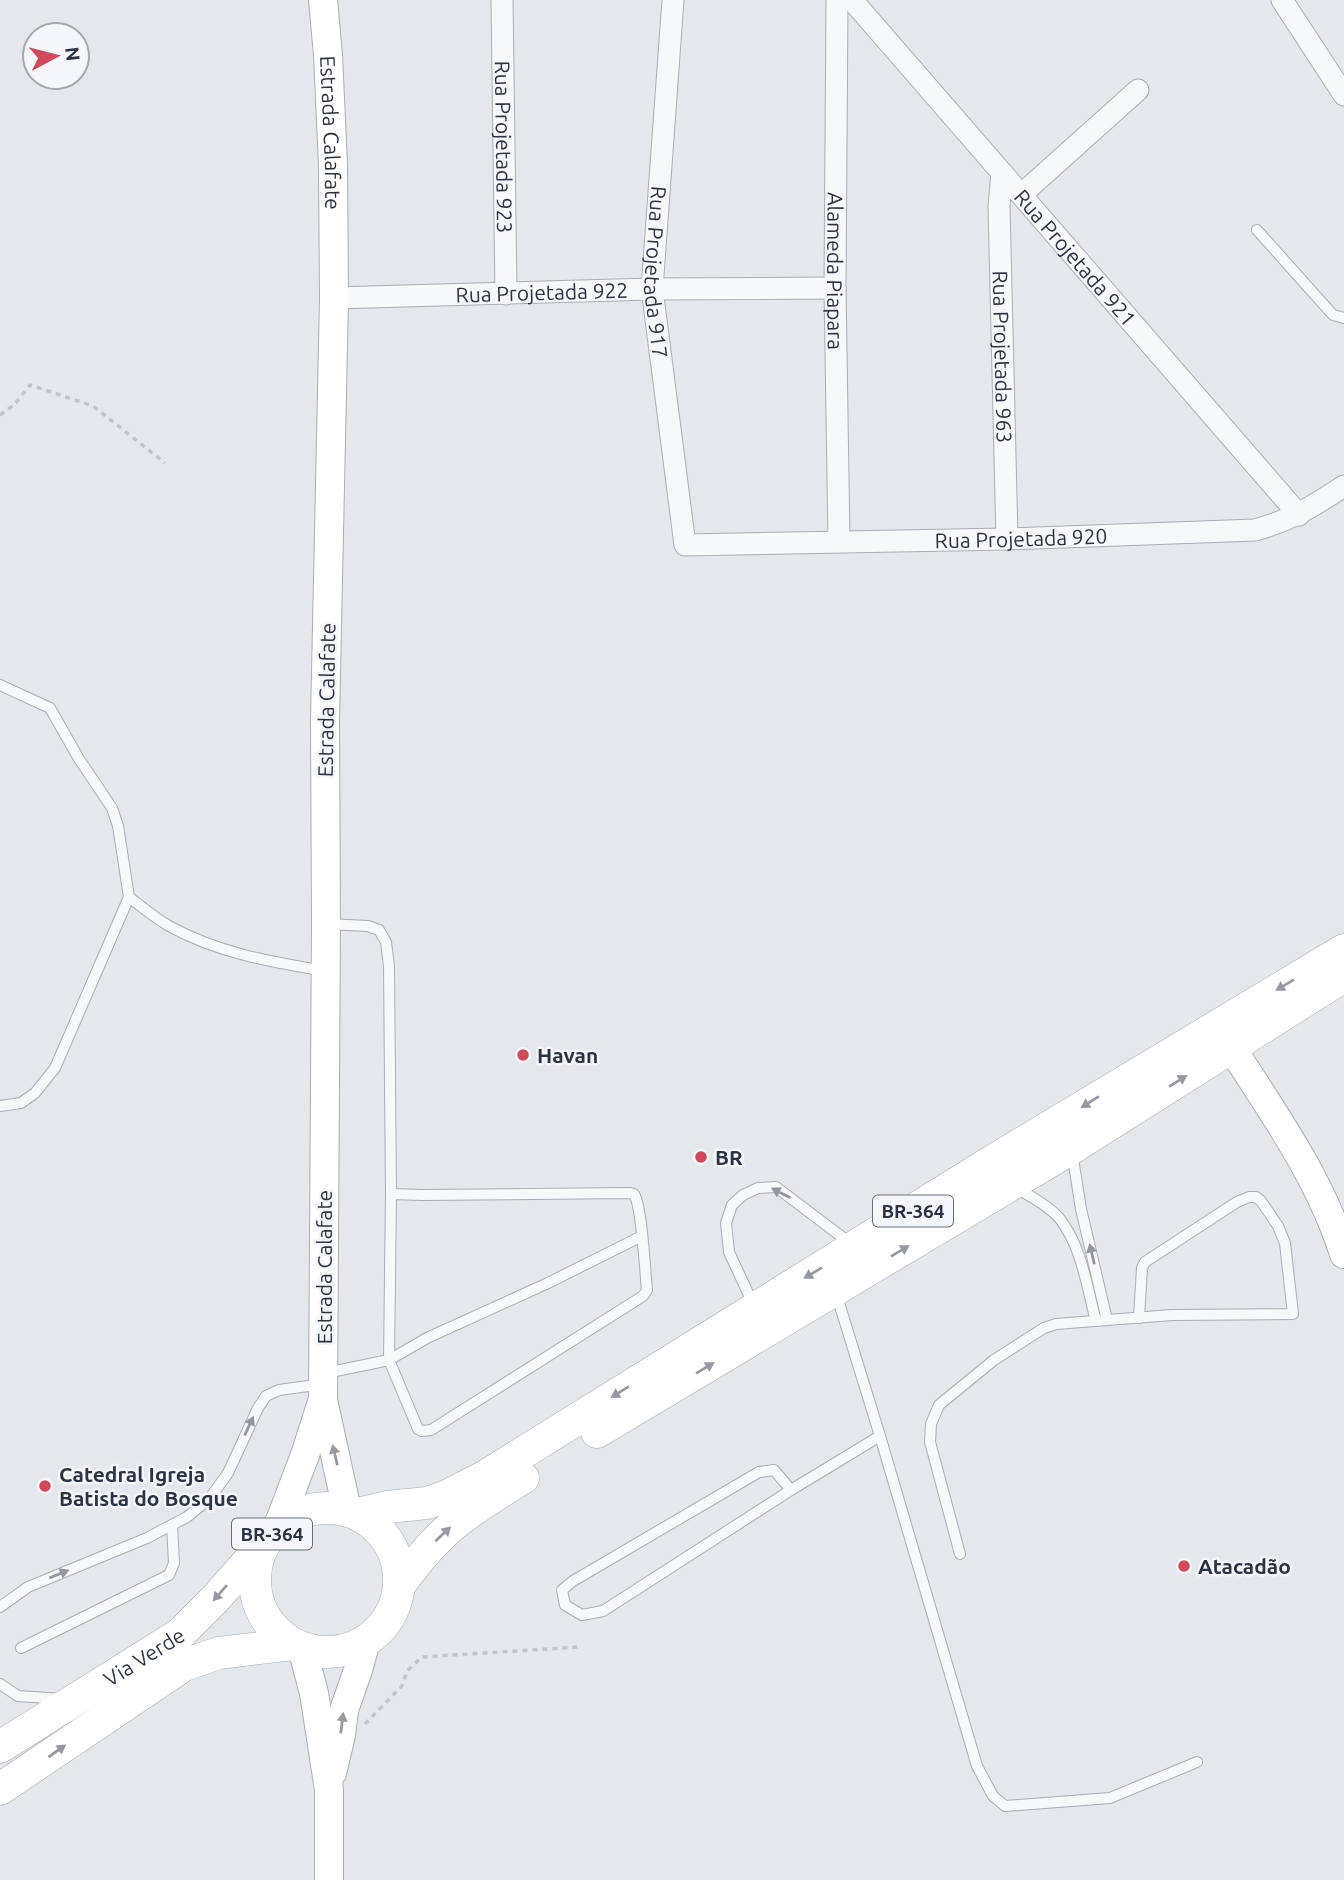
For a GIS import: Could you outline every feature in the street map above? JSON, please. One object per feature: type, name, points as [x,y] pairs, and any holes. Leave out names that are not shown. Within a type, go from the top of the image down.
[{"type":"main road","name":"BR-364","points":[[366,1641],[382,1626],[393,1607],[399,1586],[414,1565],[492,1485],[755,1308],[986,1165],[1344,950]]},
{"type":"main road","name":"BR-364","points":[[297,1646],[274,1630],[261,1610],[255,1587],[256,1564],[272,1534],[293,1515],[329,1507],[352,1512],[427,1503],[492,1485],[615,1420],[835,1291],[1072,1148],[1344,976]]},
{"type":"main road","points":[[352,1512],[375,1526],[389,1543],[397,1564],[399,1586]]},
{"type":"main road","name":"Via Verde","points":[[1,1745],[180,1634],[216,1598],[272,1534]]},
{"type":"main road","points":[[297,1646],[324,1652],[346,1650],[366,1641]]},
{"type":"main road","name":"Via Verde","points":[[0,1788],[184,1665],[219,1653],[297,1646]]},
{"type":"street","name":"Estrada Calafate","points":[[323,0],[333,165],[334,298],[325,706],[323,1386],[352,1512]]},
{"type":"street","name":"Rua Projetada 923","points":[[502,0],[506,295]]},
{"type":"street","name":"Rua Projetada 917","points":[[673,0],[652,289],[685,545]]},
{"type":"street","name":"Alameda Piapara","points":[[837,0],[835,288],[839,541]]},
{"type":"street","name":"Rua Projetada 921","points":[[852,0],[1299,515]]},
{"type":"street","points":[[1282,0],[1342,86]]},
{"type":"street","points":[[1022,194],[1138,90]]},
{"type":"street","name":"Rua Projetada 963","points":[[1002,173],[999,206],[1007,539]]},
{"type":"street","name":"Rua Projetada 922","points":[[334,298],[652,289],[835,288]]},
{"type":"street","name":"Rua Projetada 920","points":[[685,545],[1007,539],[1255,530],[1299,515],[1344,486]]},
{"type":"street","points":[[1231,1047],[1315,1182],[1336,1227],[1344,1254]]},
{"type":"street","name":"Estrada Calafate","points":[[272,1534],[305,1455],[323,1386]]},
{"type":"street","points":[[329,1790],[344,1710],[366,1641]]},
{"type":"street","points":[[297,1646],[314,1693],[329,1790],[329,1880]]},
{"type":"lane","points":[[1257,230],[1333,315],[1344,318]]},
{"type":"lane","points":[[0,685],[50,708],[79,759],[112,808],[118,826],[129,897],[55,1068],[35,1093],[21,1103],[0,1106]]},
{"type":"lane","points":[[129,897],[167,925],[212,946],[257,959],[326,971]]},
{"type":"lane","points":[[326,923],[368,926],[379,930],[386,942],[389,966],[391,1194],[389,1360],[418,1429],[432,1430],[643,1296],[647,1290],[638,1200],[634,1194],[391,1194]]},
{"type":"lane","points":[[1072,1148],[1102,1321]]},
{"type":"lane","points":[[1010,1185],[1050,1210],[1060,1220],[1078,1252],[1102,1321]]},
{"type":"lane","points":[[755,1308],[729,1252],[726,1223],[732,1205],[743,1195],[758,1188],[776,1187],[855,1247]]},
{"type":"lane","points":[[960,1554],[930,1442],[931,1424],[939,1405],[994,1360],[1044,1328],[1056,1324],[1102,1321],[1139,1318],[1172,1315],[1293,1314],[1286,1243],[1261,1201],[1256,1197],[1248,1197],[1237,1202],[1150,1258],[1142,1268],[1139,1318]]},
{"type":"lane","points":[[0,1607],[28,1587],[147,1538],[187,1517],[210,1498],[228,1473],[266,1396],[279,1390],[323,1386],[389,1360],[427,1338],[548,1283],[642,1236]]},
{"type":"lane","points":[[835,1291],[977,1766],[993,1796],[1005,1806],[1110,1798],[1197,1762]]},
{"type":"lane","points":[[791,1490],[774,1470],[759,1472],[573,1581],[562,1590],[565,1605],[582,1615],[603,1611],[880,1436]]},
{"type":"lane","points":[[20,1648],[169,1575],[174,1563],[172,1525]]},
{"type":"lane","points":[[0,1684],[18,1696],[76,1699]]},
{"type":"path","points":[[0,415],[14,405],[30,385],[93,406],[165,463]]},
{"type":"path","points":[[341,1735],[361,1728],[402,1686],[407,1671],[422,1657],[579,1647]]},
{"type":"place","name":"Havan","points":[[523,1055]]},
{"type":"place","name":"BR","points":[[701,1157]]},
{"type":"place","name":"Catedral Igreja Batista do Bosque","points":[[45,1486]]},
{"type":"place","name":"Atacadão","points":[[1184,1566]]}]
